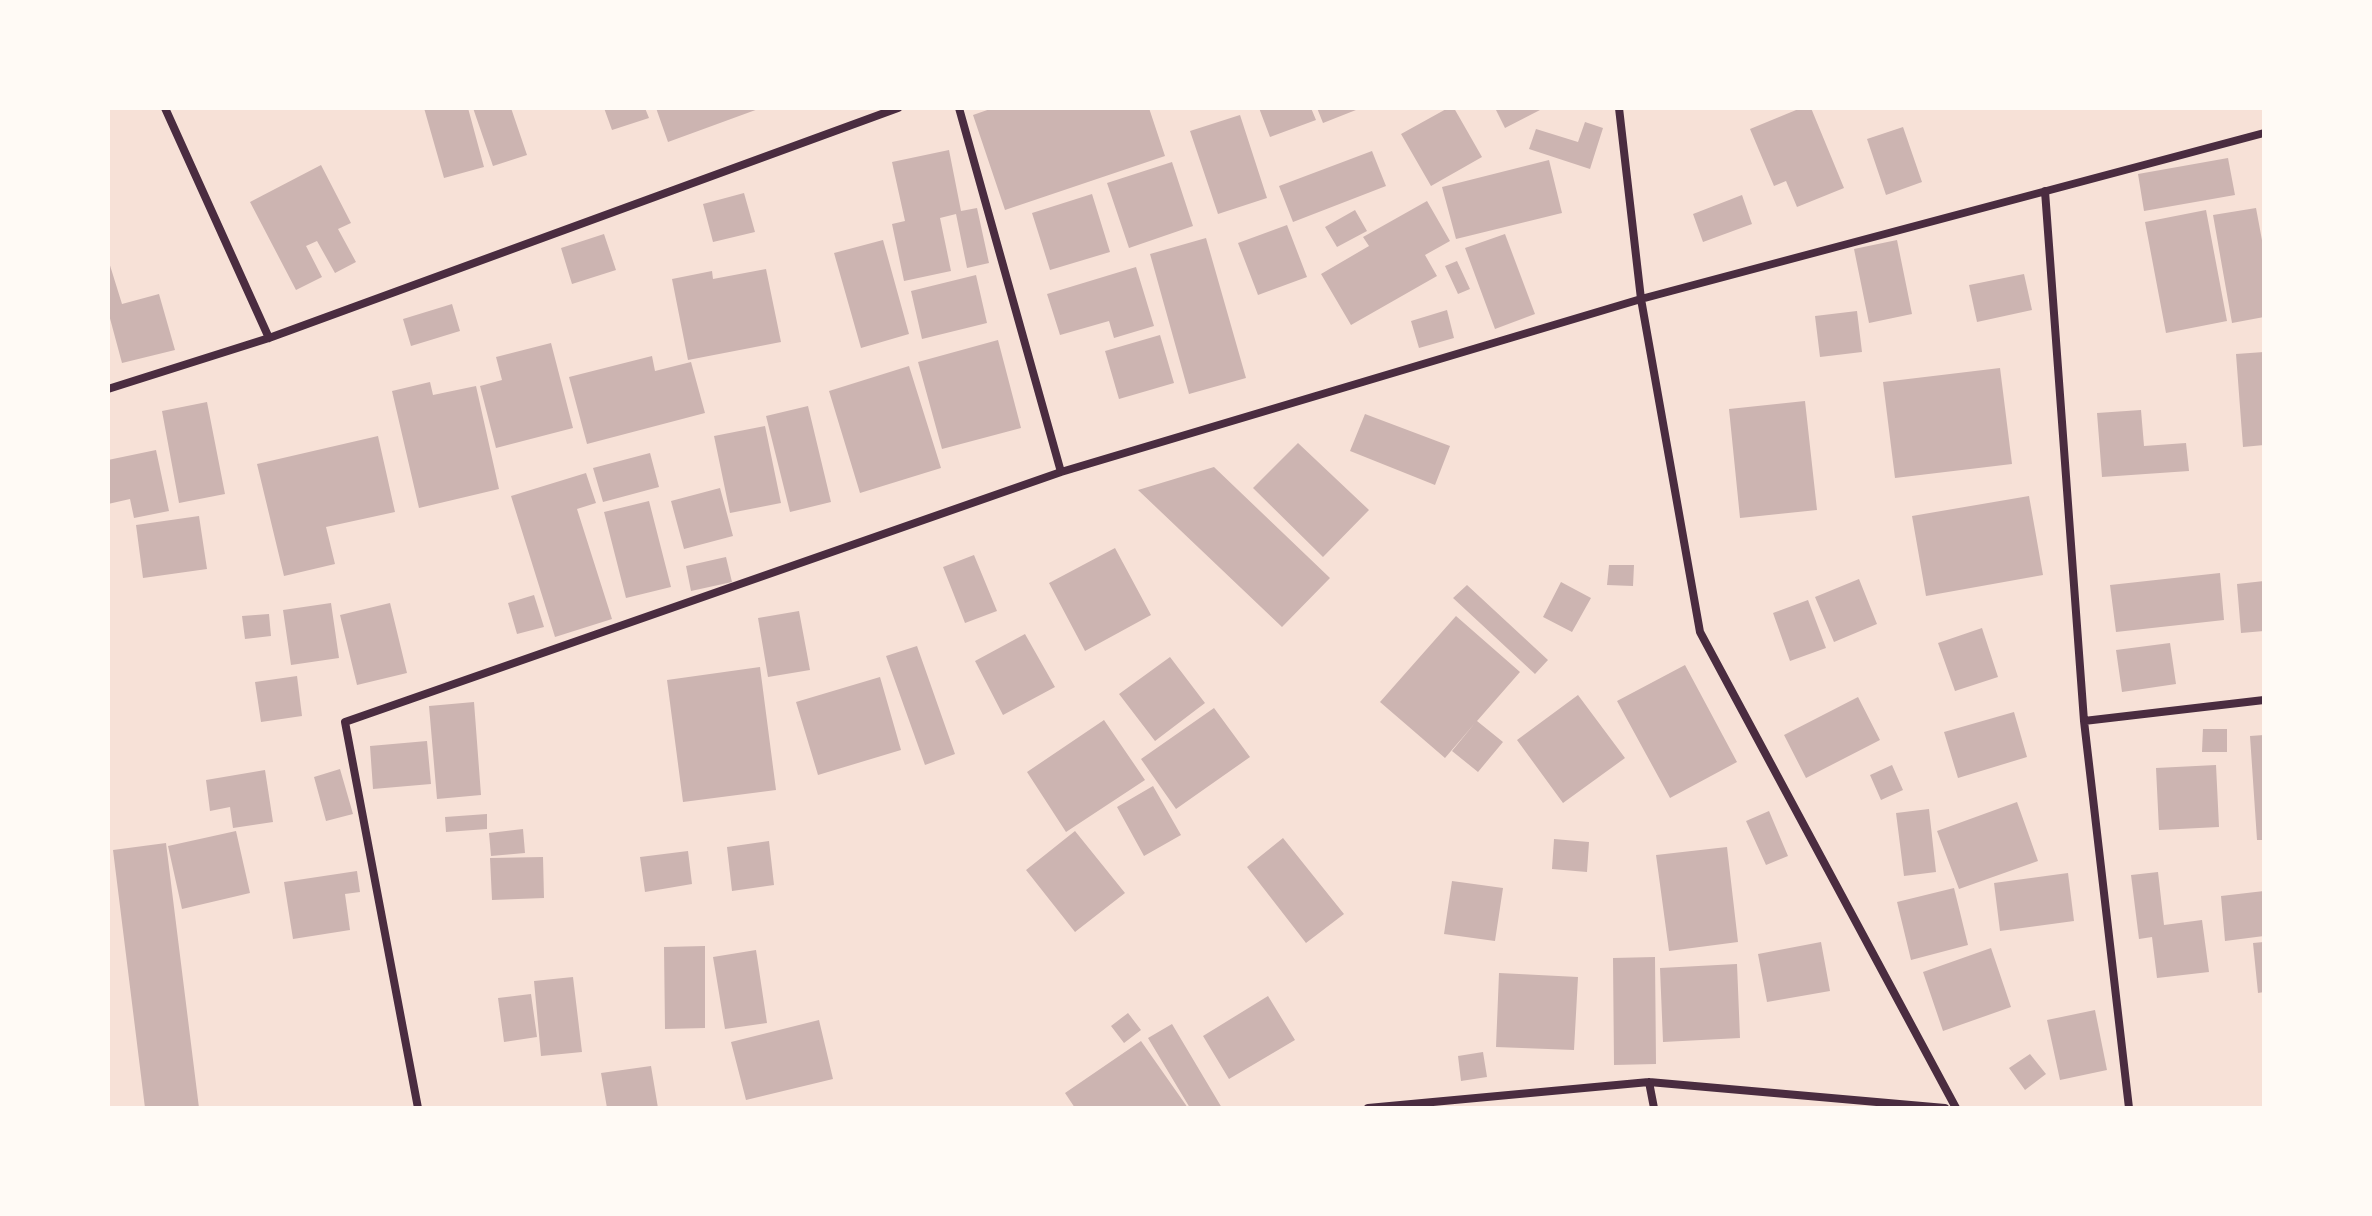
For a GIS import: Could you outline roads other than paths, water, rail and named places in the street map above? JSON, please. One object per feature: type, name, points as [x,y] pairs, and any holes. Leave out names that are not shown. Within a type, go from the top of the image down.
[{"type":"street","points":[[165,108],[269,338]]},
{"type":"street","points":[[108,389],[269,338],[898,108]]},
{"type":"street","points":[[959,108],[1061,472]]},
{"type":"street","points":[[1619,108],[1641,299],[1700,632],[1956,1108]]},
{"type":"street","points":[[418,1108],[345,722],[1061,472],[1641,299],[2264,133]]},
{"type":"street","points":[[2045,191],[2084,721],[2129,1108]]},
{"type":"street","points":[[2084,721],[2264,700]]},
{"type":"street","points":[[1368,1108],[1649,1082],[1945,1108]]},
{"type":"street","points":[[1649,1082],[1654,1108]]}]
